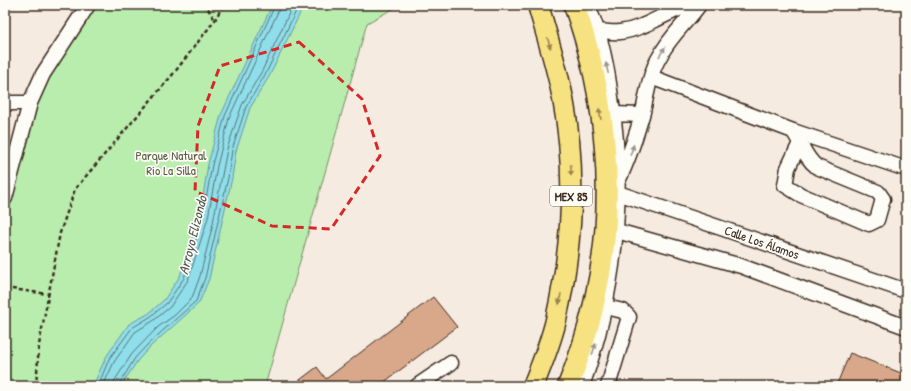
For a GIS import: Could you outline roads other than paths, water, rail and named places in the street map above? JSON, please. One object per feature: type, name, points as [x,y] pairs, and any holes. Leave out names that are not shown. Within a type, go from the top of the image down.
[{"type":"highway","name":"MEX 85","points":[[533,386],[556,321],[567,249],[572,185],[569,141],[563,100],[557,72],[538,5]]},
{"type":"highway","name":"MEX 85","points":[[568,386],[595,299],[600,271],[607,191],[602,125],[595,83],[581,25],[574,5]]},
{"type":"street","points":[[5,198],[30,103],[43,74],[88,5]]},
{"type":"street","points":[[582,386],[606,307],[617,231],[618,188],[614,114],[607,71],[598,31],[587,5]]},
{"type":"street","points":[[598,31],[619,32],[637,28],[682,7],[691,5]]},
{"type":"street","points":[[618,188],[642,115],[651,77],[659,57],[668,42],[700,5]]},
{"type":"street","points":[[651,77],[793,131],[906,169]]},
{"type":"street","points":[[5,103],[30,103]]},
{"type":"street","points":[[614,114],[642,115]]},
{"type":"street","points":[[793,131],[800,143],[809,160],[817,167],[878,192],[883,199],[877,220],[869,224],[801,195],[785,185],[788,168],[800,143]]},
{"type":"street","name":"Calle Los Álamos","points":[[618,188],[906,291]]},
{"type":"street","points":[[617,231],[741,266],[906,327]]},
{"type":"street","points":[[606,307],[623,311],[629,317],[608,386]]},
{"type":"street","points":[[417,386],[451,363]]},
{"type":"water","points":[[272,5],[304,5],[270,75],[250,108],[236,151],[232,178],[209,279],[199,303],[151,346],[138,360],[121,386],[93,386],[106,357],[129,324],[148,314],[164,300],[180,276],[200,216],[208,164],[221,115]]},
{"type":"park label","name":"Parque Natural Rio La Silla","points":[[171,162]]},
{"type":"water label","name":"Arroyo Elizondo","points":[[192,235]]}]
